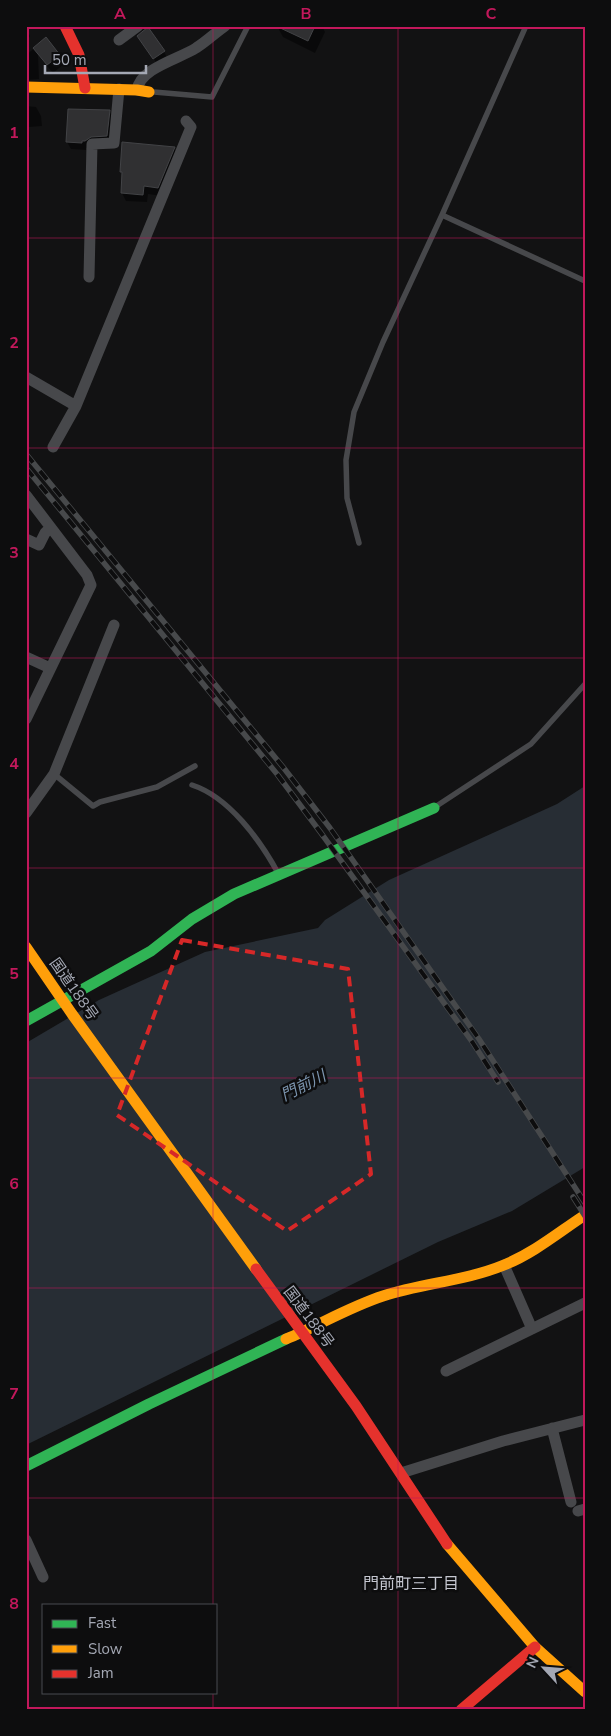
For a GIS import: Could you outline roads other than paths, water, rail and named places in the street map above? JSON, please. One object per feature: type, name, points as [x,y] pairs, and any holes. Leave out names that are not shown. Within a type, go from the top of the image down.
[{"type":"main road","points":[[65,26],[79,55],[85,88]]},
{"type":"main road","points":[[26,87],[143,91]]},
{"type":"main road","points":[[26,1021],[151,952],[192,919],[234,894],[434,808]]},
{"type":"main road","name":"国道188号","points":[[26,947],[72,1014],[356,1406],[453,1552],[535,1647],[585,1692]]},
{"type":"main road","points":[[26,1466],[149,1404],[284,1340],[303,1333],[349,1309],[382,1296],[464,1277],[504,1265],[533,1251],[585,1215]]},
{"type":"main road","points":[[461,1710],[535,1647]]},
{"type":"street","points":[[119,40],[138,26]]},
{"type":"street","points":[[143,91],[138,83],[145,74],[196,48],[225,26]]},
{"type":"street","points":[[89,277],[92,144],[114,143],[119,89]]},
{"type":"street","points":[[53,447],[76,406],[191,127],[186,121]]},
{"type":"street","points":[[26,377],[76,406]]},
{"type":"street","points":[[26,494],[50,528],[88,575],[91,585],[26,719]]},
{"type":"street","points":[[26,539],[39,545],[50,528]]},
{"type":"street","points":[[27,810],[54,774],[114,626]]},
{"type":"street","points":[[26,657],[50,668]]},
{"type":"street","points":[[504,1265],[532,1329]]},
{"type":"street","points":[[446,1371],[585,1303]]},
{"type":"street","points":[[401,1474],[503,1441],[585,1420]]},
{"type":"street","points":[[552,1428],[571,1502]]},
{"type":"street","points":[[26,1540],[43,1577]]},
{"type":"lane","points":[[143,91],[212,96],[248,26]]},
{"type":"lane","points":[[358,542],[347,498],[346,460],[354,412],[383,342],[442,216],[526,26]]},
{"type":"lane","points":[[442,216],[585,281]]},
{"type":"lane","points":[[434,808],[531,744],[585,684]]},
{"type":"lane","points":[[54,774],[93,806],[100,802],[157,786],[195,766]]},
{"type":"lane","points":[[192,785],[204,789],[226,806],[255,837],[279,875]]},
{"type":"water","name":"門前川","points":[[585,786],[585,1167],[512,1211],[438,1242],[26,1445],[26,1043],[99,1000],[205,952],[318,928],[325,920],[389,880],[557,804]]},
{"type":"railway","points":[[26,454],[283,767],[330,828],[479,1039],[585,1203]]},
{"type":"railway","points":[[26,468],[277,774],[473,1043],[498,1082]]},
{"type":"railway","points":[[573,1197],[585,1216]]},
{"type":"district","name":"門前町三丁目","points":[[411,1583]]}]
